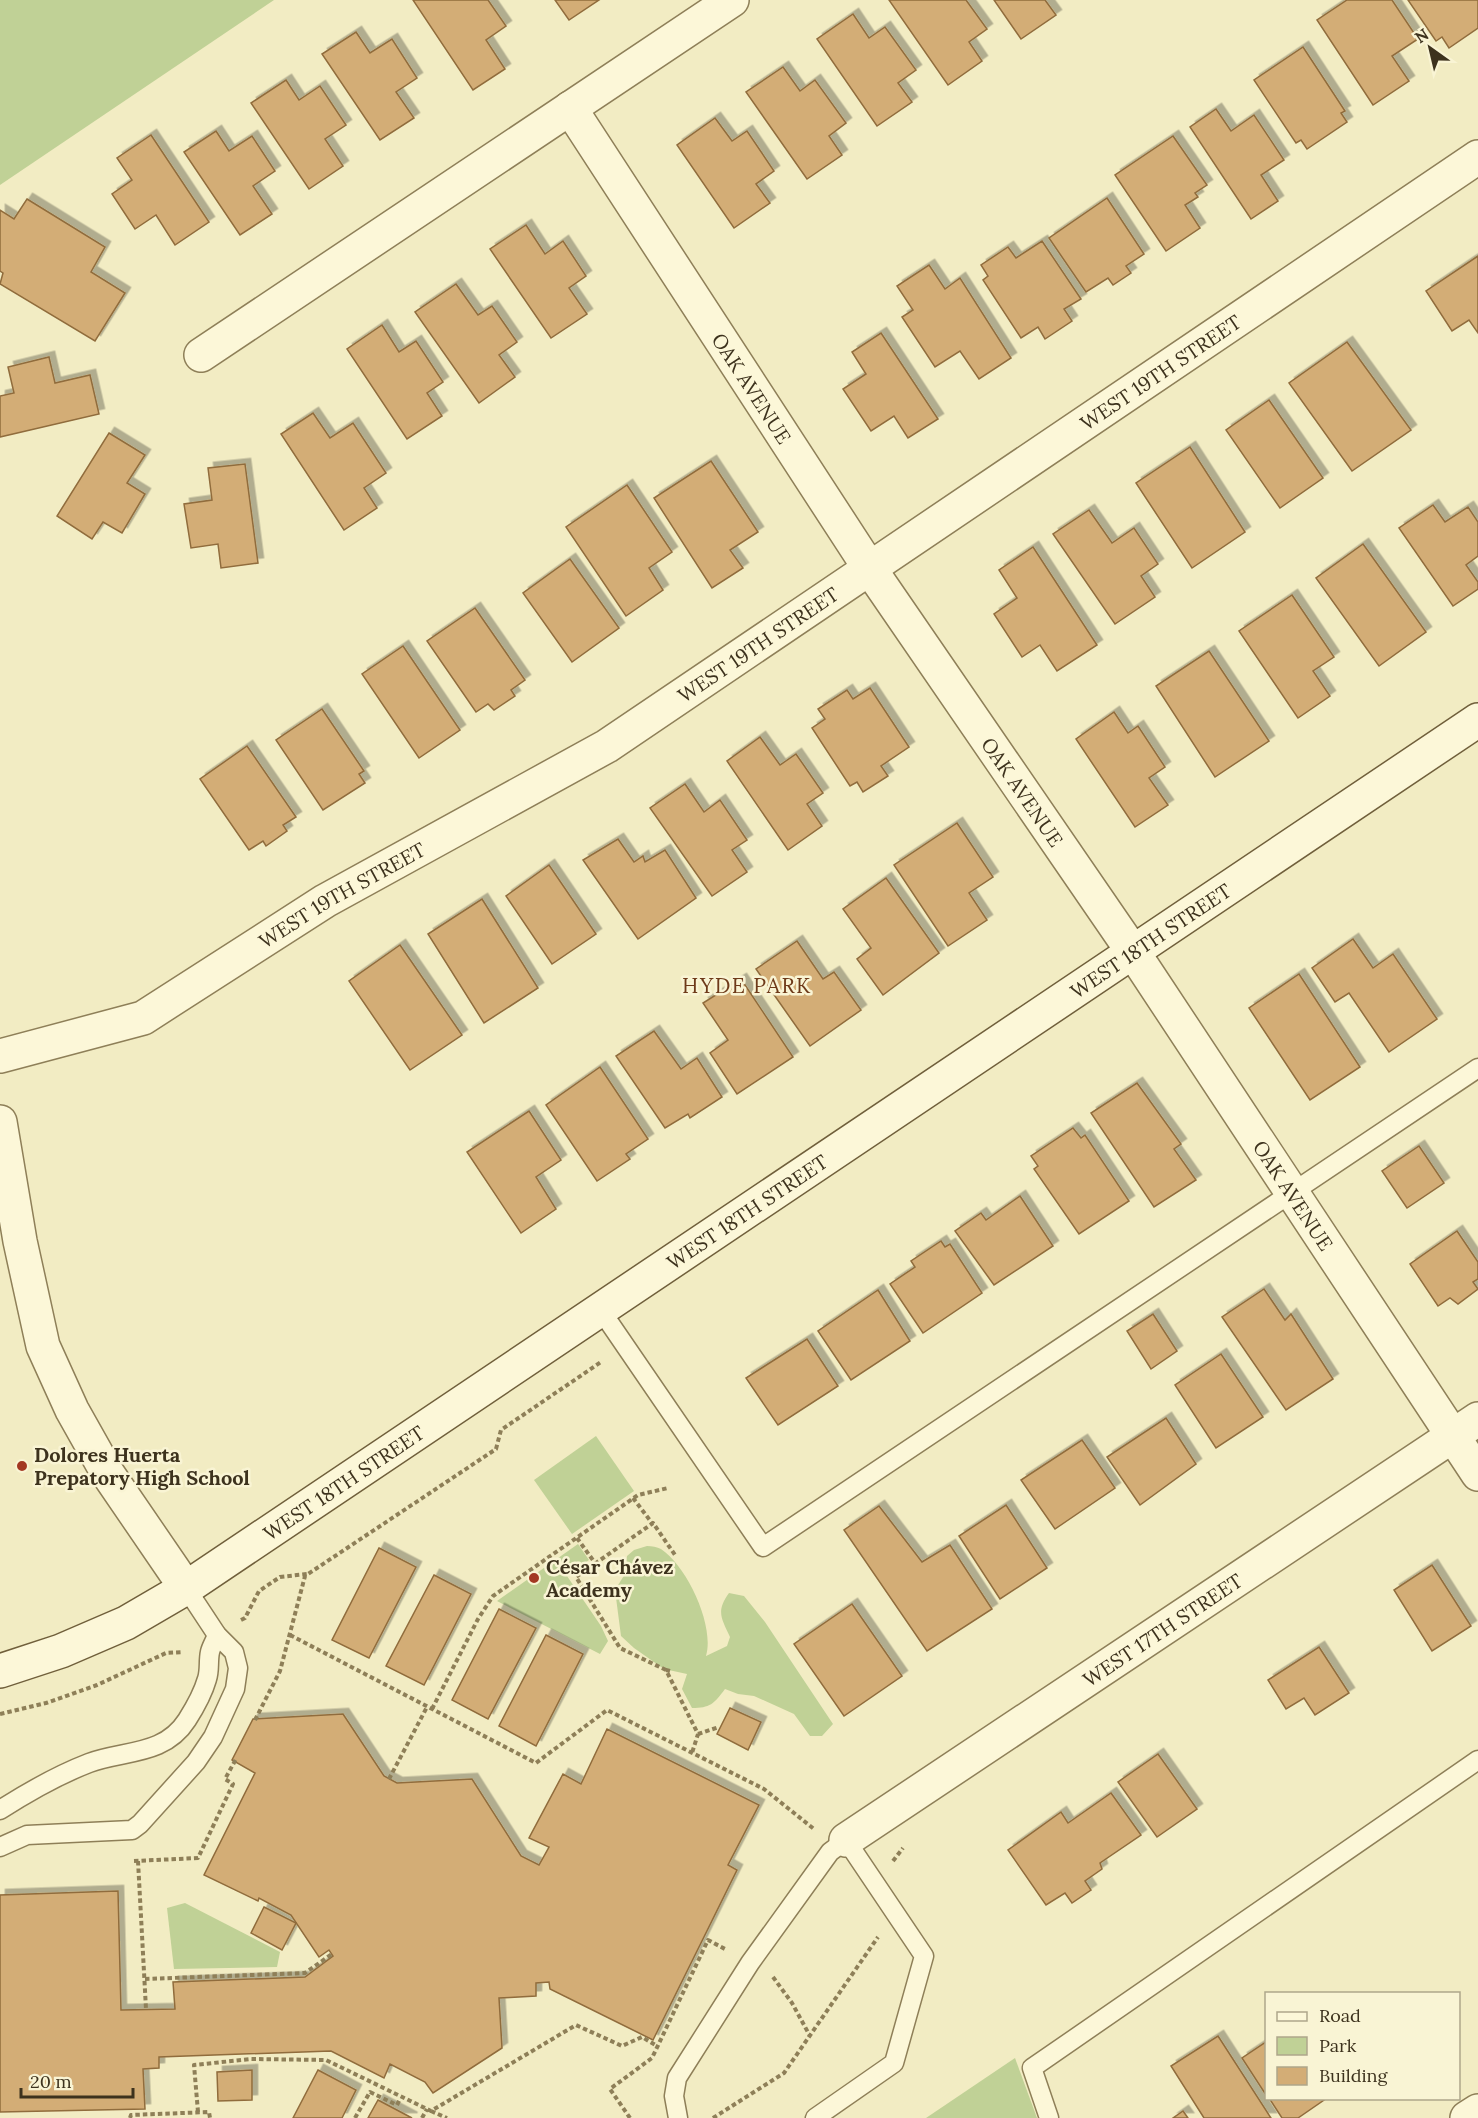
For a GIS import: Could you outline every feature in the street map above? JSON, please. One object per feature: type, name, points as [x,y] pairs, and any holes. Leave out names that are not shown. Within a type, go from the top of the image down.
[{"type":"street","points":[[201,355],[732,0]]},
{"type":"street","name":"OAK AVENUE","points":[[570,108],[870,569],[1133,952],[1292,1194],[1465,1427],[1478,1474]]},
{"type":"street","name":"WEST 19TH STREET","points":[[0,1056],[143,1018],[325,901],[608,746],[1478,157]]},
{"type":"street","name":"WEST 18TH STREET","points":[[0,1671],[61,1651],[126,1623],[186,1588],[1478,720]]},
{"type":"street","points":[[0,1122],[20,1241],[43,1346],[72,1410],[108,1474],[186,1588]]},
{"type":"street","name":"WEST 17TH STREET","points":[[838,1846],[1465,1427]]},
{"type":"street","points":[[1467,2118],[1478,2111]]},
{"type":"lane","points":[[600,1309],[763,1547],[1478,1068]]},
{"type":"lane","points":[[0,1846],[27,1835],[132,1830],[196,1761],[213,1737],[235,1689],[238,1668],[234,1652],[217,1635],[186,1588]]},
{"type":"lane","points":[[0,1810],[61,1774],[92,1762],[147,1750],[171,1738],[187,1720],[207,1680],[210,1652],[217,1635]]},
{"type":"lane","points":[[1049,2118],[1032,2068],[1478,1760]]},
{"type":"lane","points":[[678,2118],[674,2096],[677,2078],[750,1963],[838,1846],[924,1956],[894,2063],[815,2118]]},
{"type":"path","points":[[250,1730],[280,1671],[305,1576],[496,1449],[501,1430],[626,1346]]},
{"type":"path","points":[[432,1709],[492,1596],[633,1498],[668,1488]]},
{"type":"path","points":[[633,1498],[675,1555]]},
{"type":"path","points":[[652,1523],[576,1577],[620,1648],[639,1659],[668,1670],[698,1734],[692,1753]]},
{"type":"path","points":[[576,1538],[595,1563]]},
{"type":"path","points":[[244,1618],[259,1591],[280,1577],[308,1574]]},
{"type":"path","points":[[290,1635],[536,1763],[607,1710],[764,1789],[838,1846]]},
{"type":"path","points":[[0,1714],[87,1688],[166,1653],[191,1652]]},
{"type":"path","points":[[144,1657],[147,1662]]},
{"type":"path","points":[[389,1779],[427,1707]]},
{"type":"path","points":[[698,1734],[720,1727]]},
{"type":"path","points":[[126,1861],[198,1858],[233,1784],[225,1779],[240,1750]]},
{"type":"path","points":[[138,1860],[146,2009]]},
{"type":"path","points":[[713,2118],[784,2073],[880,1934],[884,1943]]},
{"type":"path","points":[[145,1979],[305,1973],[332,1954]]},
{"type":"path","points":[[683,1979],[688,1981]]},
{"type":"path","points":[[422,2118],[429,2110],[576,2025],[622,2046],[642,2037],[657,2046]]},
{"type":"path","points":[[198,2112],[194,2065],[251,2059],[326,2060],[447,2118]]},
{"type":"path","points":[[356,2118],[370,2092],[397,2105],[400,2099]]},
{"type":"path","points":[[130,2118],[131,2115],[198,2112],[209,2112],[210,2118]]},
{"type":"green space","points":[[0,0],[274,0],[0,185]]},
{"type":"green space","points":[[596,1436],[634,1491],[572,1534],[534,1480]]},
{"type":"green space","points":[[578,1544],[589,1560],[567,1576],[601,1626],[608,1641],[600,1654],[497,1601]]},
{"type":"green space","points":[[647,1546],[661,1549],[671,1557],[689,1582],[703,1613],[708,1643],[706,1656],[727,1646],[730,1637],[721,1615],[725,1599],[729,1593],[744,1596],[765,1622],[833,1724],[822,1736],[810,1736],[794,1714],[754,1696],[738,1694],[725,1689],[711,1704],[692,1708],[682,1689],[687,1674],[664,1669],[621,1636],[615,1590],[625,1574],[627,1556],[634,1550]]},
{"type":"green space","points":[[185,1903],[280,1952],[277,1967],[174,1969],[167,1908]]},
{"type":"green space","points":[[1015,2058],[1037,2118],[926,2118]]},
{"type":"building","points":[[413,0],[488,0],[506,26],[486,40],[505,69],[473,90]]},
{"type":"building","points":[[555,0],[599,0],[569,20]]},
{"type":"building","points":[[889,0],[966,0],[987,29],[969,42],[982,61],[948,85]]},
{"type":"building","points":[[994,0],[1045,0],[1056,15],[1021,39]]},
{"type":"building","points":[[1347,0],[1392,0],[1418,39],[1392,56],[1409,81],[1373,105],[1317,20]]},
{"type":"building","points":[[1408,0],[1478,0],[1478,28],[1449,48],[1442,37],[1436,41]]},
{"type":"building","points":[[853,14],[869,38],[885,27],[916,70],[898,83],[912,102],[877,126],[817,39]]},
{"type":"building","points":[[356,32],[370,53],[392,39],[417,78],[396,92],[414,118],[380,140],[322,54]]},
{"type":"building","points":[[1303,47],[1345,111],[1341,113],[1347,122],[1307,149],[1301,140],[1296,143],[1254,80]]},
{"type":"building","points":[[783,67],[800,91],[815,80],[846,123],[829,136],[842,155],[807,179],[746,92]]},
{"type":"building","points":[[286,80],[299,100],[320,86],[346,125],[325,139],[343,166],[309,189],[251,103]]},
{"type":"building","points":[[1216,109],[1231,131],[1254,115],[1284,160],[1261,175],[1278,201],[1251,219],[1190,127]]},
{"type":"building","points":[[715,118],[732,141],[747,131],[774,171],[756,184],[770,203],[734,228],[677,145]]},
{"type":"building","points":[[216,131],[229,151],[252,136],[275,171],[253,186],[272,214],[240,235],[184,152]]},
{"type":"building","points":[[151,135],[209,222],[175,245],[156,215],[135,229],[112,194],[132,180],[117,158]]},
{"type":"building","points":[[1173,136],[1207,185],[1195,193],[1198,197],[1185,205],[1200,228],[1166,251],[1115,175]]},
{"type":"building","points":[[1107,198],[1144,254],[1126,266],[1131,273],[1113,285],[1108,278],[1086,292],[1049,238]]},
{"type":"building","points":[[27,199],[105,247],[91,272],[125,293],[95,341],[0,284],[3,273],[0,271],[0,210],[14,219]]},
{"type":"building","points":[[526,225],[545,254],[563,241],[586,276],[569,288],[587,314],[551,338],[490,249]]},
{"type":"building","points":[[1042,241],[1081,299],[1064,309],[1072,321],[1045,339],[1038,327],[1021,338],[983,280],[988,276],[981,265],[1008,247],[1016,258]]},
{"type":"building","points":[[1478,256],[1478,333],[1469,320],[1452,331],[1426,291]]},
{"type":"building","points":[[929,265],[945,289],[960,278],[1011,358],[979,379],[960,351],[935,367],[902,317],[913,310],[897,286]]},
{"type":"building","points":[[456,284],[478,315],[492,306],[517,342],[499,355],[515,377],[479,403],[415,312]]},
{"type":"building","points":[[382,325],[399,352],[416,341],[443,382],[427,393],[442,416],[407,439],[347,349]]},
{"type":"building","points":[[881,333],[938,419],[908,438],[894,416],[871,431],[843,389],[866,374],[852,352]]},
{"type":"building","points":[[1347,342],[1411,430],[1352,471],[1289,383]]},
{"type":"building","points":[[49,357],[55,383],[90,375],[99,414],[0,437],[0,396],[14,393],[8,367]]},
{"type":"building","points":[[1269,400],[1323,478],[1280,508],[1226,430]]},
{"type":"building","points":[[313,413],[330,438],[353,423],[386,473],[364,488],[377,508],[344,530],[281,434]]},
{"type":"building","points":[[109,433],[145,455],[127,483],[145,494],[122,533],[103,522],[92,539],[57,516]]},
{"type":"building","points":[[1190,447],[1245,532],[1192,568],[1136,483]]},
{"type":"building","points":[[711,461],[758,532],[730,550],[743,568],[712,588],[654,498]]},
{"type":"building","points":[[245,464],[258,563],[221,568],[218,544],[191,548],[184,504],[212,500],[208,468]]},
{"type":"building","points":[[627,485],[672,552],[649,568],[663,590],[626,616],[566,527]]},
{"type":"building","points":[[1433,505],[1445,522],[1468,507],[1478,522],[1478,556],[1466,565],[1478,582],[1478,589],[1453,606],[1399,528]]},
{"type":"building","points":[[1089,510],[1112,543],[1134,528],[1158,564],[1141,576],[1155,597],[1115,624],[1053,534]]},
{"type":"building","points":[[1363,544],[1426,632],[1379,666],[1316,578]]},
{"type":"building","points":[[1033,547],[1097,645],[1057,671],[1040,645],[1022,657],[994,614],[1017,598],[999,570]]},
{"type":"building","points":[[570,559],[619,628],[572,662],[523,593]]},
{"type":"building","points":[[1292,595],[1334,657],[1313,671],[1330,696],[1298,718],[1239,631]]},
{"type":"building","points":[[475,608],[525,680],[511,690],[515,696],[494,710],[488,704],[476,712],[427,641]]},
{"type":"building","points":[[403,646],[460,730],[419,758],[362,674]]},
{"type":"building","points":[[1209,651],[1269,741],[1215,777],[1156,686]]},
{"type":"building","points":[[870,688],[909,747],[881,766],[888,776],[863,792],[857,782],[850,786],[812,728],[825,719],[818,709],[847,690],[853,699]]},
{"type":"building","points":[[322,709],[364,771],[359,774],[365,783],[323,810],[276,740]]},
{"type":"building","points":[[1114,712],[1128,733],[1138,726],[1165,767],[1149,778],[1168,805],[1135,827],[1076,739]]},
{"type":"building","points":[[760,737],[780,765],[796,754],[823,793],[807,804],[822,826],[788,850],[727,761]]},
{"type":"building","points":[[247,746],[296,817],[283,825],[287,831],[266,846],[263,841],[249,850],[200,779]]},
{"type":"building","points":[[685,784],[704,812],[720,800],[747,840],[732,850],[747,872],[712,896],[650,808]]},
{"type":"building","points":[[957,823],[993,877],[969,893],[987,920],[948,946],[894,865]]},
{"type":"building","points":[[618,839],[634,862],[643,856],[645,862],[665,850],[696,898],[638,939],[583,860]]},
{"type":"building","points":[[549,865],[596,934],[552,964],[506,896]]},
{"type":"building","points":[[886,878],[939,953],[883,995],[857,959],[871,948],[843,909]]},
{"type":"building","points":[[482,899],[538,988],[484,1023],[428,934]]},
{"type":"building","points":[[1353,939],[1373,968],[1393,954],[1437,1019],[1389,1052],[1349,993],[1335,1002],[1312,968]]},
{"type":"building","points":[[797,941],[823,979],[834,972],[861,1010],[810,1046],[756,969]]},
{"type":"building","points":[[400,945],[462,1035],[410,1070],[349,981]]},
{"type":"building","points":[[1299,974],[1360,1067],[1310,1100],[1249,1008]]},
{"type":"building","points":[[741,979],[793,1057],[737,1094],[710,1053],[728,1040],[703,1003]]},
{"type":"building","points":[[654,1031],[681,1069],[697,1058],[722,1097],[690,1118],[688,1114],[665,1128],[616,1056]]},
{"type":"building","points":[[600,1067],[648,1139],[626,1154],[630,1159],[597,1181],[546,1105]]},
{"type":"building","points":[[1137,1083],[1181,1144],[1174,1149],[1196,1180],[1154,1207],[1091,1113]]},
{"type":"building","points":[[529,1111],[561,1160],[536,1177],[556,1209],[521,1233],[467,1152]]},
{"type":"building","points":[[1073,1128],[1081,1138],[1085,1135],[1129,1201],[1079,1234],[1034,1169],[1038,1166],[1031,1156]]},
{"type":"building","points":[[1419,1146],[1444,1183],[1407,1208],[1382,1171]]},
{"type":"building","points":[[1020,1196],[1053,1246],[994,1285],[955,1231],[981,1213],[986,1220]]},
{"type":"building","points":[[1457,1231],[1478,1262],[1478,1279],[1473,1282],[1478,1289],[1458,1304],[1450,1298],[1438,1306],[1410,1264]]},
{"type":"building","points":[[941,1241],[945,1247],[950,1244],[982,1293],[923,1333],[890,1284],[915,1267],[911,1261]]},
{"type":"building","points":[[1264,1289],[1285,1320],[1291,1314],[1333,1379],[1286,1410],[1222,1317]]},
{"type":"building","points":[[878,1290],[910,1341],[851,1380],[818,1331]]},
{"type":"building","points":[[1153,1314],[1177,1351],[1151,1369],[1127,1331]]},
{"type":"building","points":[[807,1339],[838,1386],[778,1425],[746,1378]]},
{"type":"building","points":[[1221,1354],[1263,1417],[1216,1448],[1175,1385]]},
{"type":"building","points":[[1166,1418],[1196,1464],[1140,1505],[1107,1457]]},
{"type":"building","points":[[1082,1440],[1115,1488],[1055,1529],[1021,1480]]},
{"type":"building","points":[[1006,1505],[1047,1568],[1000,1599],[959,1536]]},
{"type":"building","points":[[879,1506],[922,1562],[950,1545],[992,1609],[927,1651],[844,1530]]},
{"type":"building","points":[[379,1548],[416,1567],[369,1658],[332,1640]]},
{"type":"building","points":[[1432,1565],[1471,1626],[1432,1651],[1394,1590]]},
{"type":"building","points":[[434,1575],[471,1594],[424,1685],[386,1666]]},
{"type":"building","points":[[852,1604],[902,1676],[844,1716],[794,1644]]},
{"type":"building","points":[[499,1609],[536,1628],[488,1719],[452,1700]]},
{"type":"building","points":[[546,1635],[583,1654],[536,1746],[499,1726]]},
{"type":"building","points":[[1319,1647],[1349,1693],[1315,1715],[1304,1698],[1286,1709],[1268,1680]]},
{"type":"building","points":[[730,1708],[761,1722],[748,1750],[717,1734]]},
{"type":"building","points":[[343,1714],[384,1776],[397,1783],[472,1779],[521,1856],[539,1865],[549,1847],[529,1838],[563,1774],[581,1784],[607,1729],[759,1805],[728,1865],[737,1870],[653,2040],[550,1989],[549,1982],[536,1983],[536,1996],[499,1998],[502,2048],[433,2093],[425,2082],[390,2064],[384,2078],[331,2051],[159,2057],[159,2068],[143,2069],[145,2109],[0,2112],[0,1895],[118,1891],[121,2010],[175,2009],[173,1982],[305,1977],[333,1956],[329,1950],[319,1957],[291,1915],[259,1898],[258,1901],[204,1875],[255,1773],[232,1760],[253,1719]]},
{"type":"building","points":[[1158,1754],[1197,1809],[1157,1837],[1118,1782]]},
{"type":"building","points":[[1111,1793],[1141,1835],[1100,1863],[1102,1869],[1085,1881],[1091,1890],[1072,1903],[1065,1893],[1046,1905],[1008,1850],[1061,1812],[1068,1823]]},
{"type":"building","points":[[264,1907],[296,1923],[282,1950],[251,1933]]},
{"type":"building","points":[[1218,2036],[1271,2118],[1204,2118],[1171,2066]]},
{"type":"building","points":[[1265,2043],[1265,2093],[1242,2058]]},
{"type":"building","points":[[252,2070],[252,2100],[218,2101],[217,2072]]},
{"type":"building","points":[[318,2070],[356,2090],[342,2118],[293,2118]]},
{"type":"building","points":[[378,2100],[412,2118],[368,2118]]},
{"type":"building","points":[[1270,2100],[1324,2100],[1298,2118],[1282,2118]]},
{"type":"building","points":[[1183,2111],[1188,2118],[1173,2118]]},
{"type":"place","name":"Dolores Huerta Prepatory High School","points":[[22,1466]]},
{"type":"place","name":"César Chávez Academy","points":[[534,1578]]},
{"type":"district","name":"HYDE PARK","points":[[747,985]]}]
